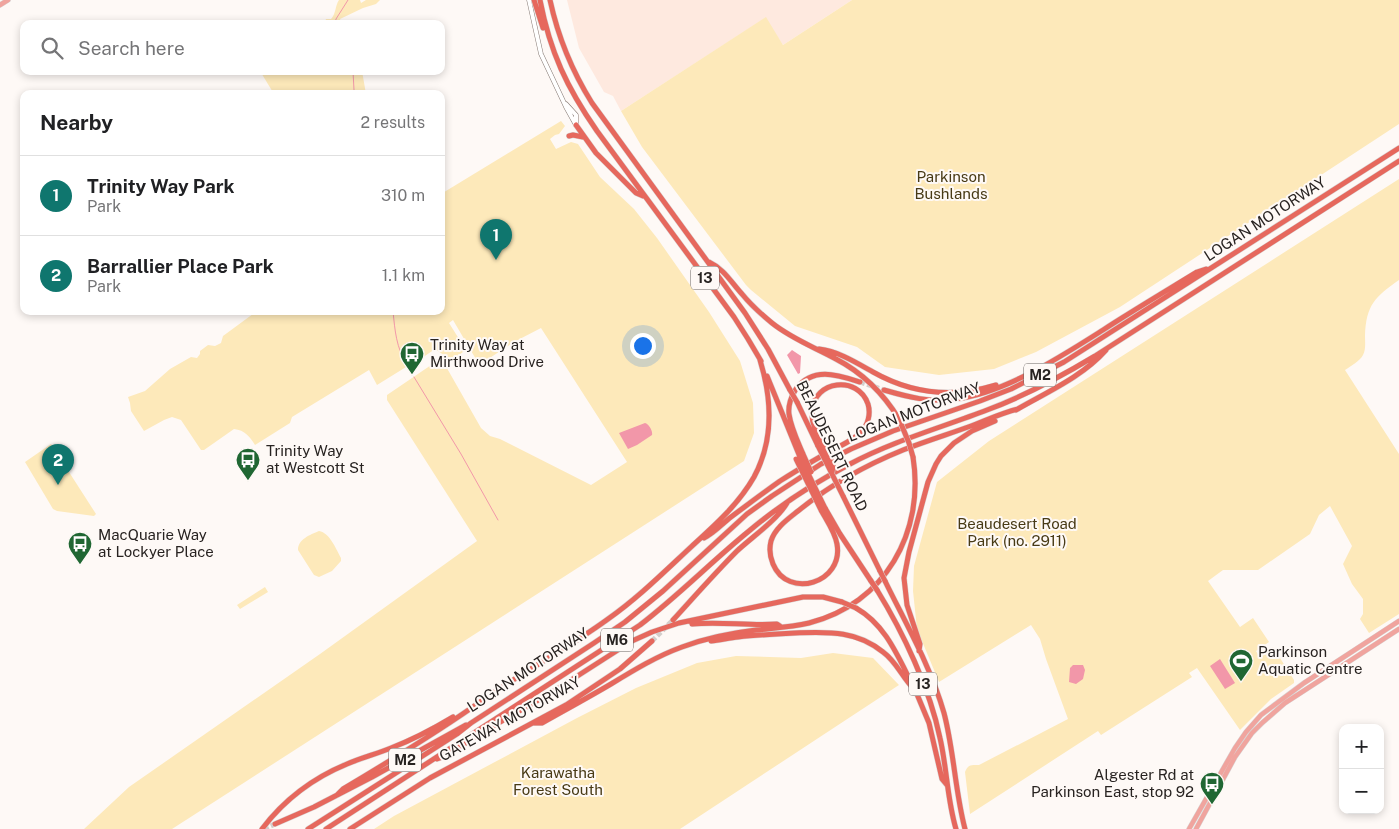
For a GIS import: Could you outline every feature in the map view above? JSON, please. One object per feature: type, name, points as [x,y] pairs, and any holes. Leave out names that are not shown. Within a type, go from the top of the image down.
[{"type":"highway","points":[[534,0],[545,33],[549,39]]},
{"type":"highway","name":"13","points":[[540,0],[549,39]]},
{"type":"highway","name":"BEAUDESERT ROAD","points":[[550,0],[565,52],[583,88],[598,112],[709,262],[757,332],[777,364],[820,445],[938,695],[947,726],[964,829]]},
{"type":"highway","name":"BEAUDESERT ROAD","points":[[549,39],[566,80],[588,119],[742,328],[760,360],[823,509],[877,590],[899,628],[929,700],[940,737],[956,829]]},
{"type":"highway","points":[[576,125],[599,157],[636,193],[646,198]]},
{"type":"highway","points":[[569,136],[584,137]]},
{"type":"highway","name":"LOGAN MOTORWAY","points":[[308,829],[457,734],[471,722],[625,622],[663,591],[747,514],[796,479],[833,457],[875,438],[995,395],[1038,376],[1080,352],[1399,148]]},
{"type":"highway","name":"LOGAN MOTORWAY","points":[[326,829],[640,624],[681,592],[749,531],[789,500],[850,464],[888,446],[986,410],[1037,388],[1074,368],[1399,160]]},
{"type":"highway","points":[[533,723],[542,723],[664,654],[705,639],[739,632],[814,622],[840,611],[868,593],[887,572],[902,548],[912,517],[916,487],[913,457],[899,419],[883,396],[866,378],[836,358],[792,337],[774,324],[747,300],[719,267],[709,262]]},
{"type":"highway","points":[[884,390],[919,399],[948,400],[982,394],[1015,380],[1068,352],[1197,272],[1211,268]]},
{"type":"highway","points":[[860,382],[834,374],[821,374],[806,380],[797,388],[792,397],[789,412],[800,457],[823,509],[833,533],[838,552],[836,562],[830,572],[822,579],[810,584],[798,584],[780,575],[774,566],[770,554],[771,541],[776,530],[809,503],[844,479],[908,448],[1018,409],[1074,377],[1099,358],[1111,345]]},
{"type":"highway","points":[[814,348],[839,355],[898,384],[930,392],[952,393],[1015,380]]},
{"type":"highway","points":[[337,795],[343,789],[437,731],[610,618],[655,581],[736,503],[754,477],[761,462],[768,437],[770,408],[767,386],[760,360]]},
{"type":"highway","points":[[699,540],[705,538],[779,482],[858,435],[867,424],[870,411],[866,399],[856,388],[844,384],[836,384],[824,389],[816,398],[812,408],[812,417],[820,445]]},
{"type":"highway","points":[[919,652],[920,644],[907,605],[904,578],[905,568],[932,472],[941,456],[961,438],[1018,409]]},
{"type":"highway","name":"M2","points":[[673,620],[736,552],[782,512],[789,500]]},
{"type":"highway","points":[[432,760],[446,756],[632,642],[652,632],[679,623],[803,597],[823,597],[856,608],[870,617],[887,636],[915,690],[929,723],[942,779],[947,785]]},
{"type":"highway","points":[[679,623],[683,625],[708,623],[777,624],[784,627]]},
{"type":"highway","points":[[705,639],[713,641],[750,636],[798,633],[843,633],[865,640],[883,651],[894,662],[915,690]]},
{"type":"highway","name":"GATEWAY MOTORWAY","points":[[350,829],[430,778],[566,705],[602,682],[652,641]]},
{"type":"highway","points":[[262,829],[292,797],[318,778],[346,764],[392,748],[418,736],[479,702]]},
{"type":"highway","name":"GATEWAY MOTORWAY","points":[[275,824],[401,762],[471,722]]},
{"type":"main road","points":[[0,5],[8,0]]},
{"type":"main road","points":[[1189,829],[1235,748],[1246,732],[1269,708],[1399,621]]},
{"type":"main road","points":[[1196,829],[1235,757],[1252,734],[1271,714],[1399,629]]},
{"type":"main road","points":[[1304,683],[1308,688]]},
{"type":"street","points":[[529,0],[541,54],[576,125]]},
{"type":"shaded area","points":[[567,0],[852,0],[783,45],[765,18],[621,111],[613,96],[604,92],[579,48]]},
{"type":"shaded area","points":[[792,350],[801,356],[800,373],[798,374],[787,355]]},
{"type":"shaded area","points":[[645,423],[650,428],[652,435],[628,449],[619,433]]},
{"type":"shaded area","points":[[1220,659],[1235,683],[1225,689],[1210,666]]},
{"type":"shaded area","points":[[1073,665],[1083,665],[1085,670],[1083,679],[1076,684],[1069,682],[1070,668]]},
{"type":"green space","points":[[339,0],[360,0],[361,3],[366,0],[380,0],[376,4],[363,8],[340,20],[326,20],[333,17]]},
{"type":"green space","name":"Parkinson Bushlands","points":[[852,0],[1399,0],[1399,124],[1120,307],[1036,352],[994,369],[939,375],[885,367],[857,347],[795,326],[751,290],[642,147],[621,111],[766,17],[783,45]]},
{"type":"green space","points":[[262,75],[363,75],[365,90],[272,90]]},
{"type":"green space","points":[[561,121],[565,126],[559,134],[550,139],[556,149],[571,142],[578,144],[600,177],[634,209],[657,238],[709,312],[740,361],[753,403],[754,433],[744,461],[172,829],[84,829],[129,787],[320,654],[477,541],[387,400],[387,395],[440,359],[481,428],[490,436],[500,439],[591,485],[627,462],[541,328],[514,342],[482,363],[477,361],[453,320],[449,323],[466,350],[451,360],[435,349],[377,385],[369,370],[292,417],[290,423],[255,445],[244,432],[234,429],[204,450],[201,450],[181,420],[172,417],[144,431],[131,411],[128,397],[145,391],[170,369],[191,357],[197,358],[200,351],[208,345],[215,346],[221,343],[223,336],[252,315],[445,315],[445,192]]},
{"type":"green space","name":"Beaudesert Road Park (no. 2911)","points":[[1399,179],[1399,280],[1373,303],[1367,317],[1364,353],[1358,361],[1345,370],[1399,454],[1399,614],[1369,633],[1360,619],[1363,614],[1363,599],[1352,584],[1343,564],[1352,546],[1330,506],[1319,515],[1310,534],[1258,570],[1223,570],[1208,581],[1240,627],[1253,618],[1269,642],[1256,651],[1259,656],[1273,647],[1294,680],[1294,683],[1271,699],[1240,730],[1197,668],[1189,673],[1192,677],[1101,735],[1098,731],[970,814],[965,772],[969,766],[979,765],[1068,719],[1040,639],[1031,625],[939,682],[917,629],[913,591],[914,566],[937,482],[989,441]]},
{"type":"green space","points":[[51,444],[96,514],[94,516],[53,509],[25,462]]},
{"type":"green space","points":[[319,531],[323,532],[335,546],[341,561],[332,571],[319,577],[314,575],[298,550],[302,540]]},
{"type":"green space","points":[[265,587],[268,592],[240,609],[237,605]]},
{"type":"green space","name":"Karawatha Forest South","points":[[833,653],[873,658],[899,685],[680,829],[374,829],[394,816],[577,718],[636,688],[697,663],[736,656],[801,658]]},
{"type":"waterway","points":[[336,20],[348,0]]},
{"type":"waterway","points":[[353,75],[354,90]]},
{"type":"waterway","points":[[393,315],[398,345],[407,365]]},
{"type":"waterway","points":[[414,377],[461,454],[498,520]]},
{"type":"tunnel","points":[[860,382],[884,390]]},
{"type":"tunnel","points":[[652,641],[673,620]]},
{"type":"tunnel","points":[[264,829],[275,824]]},
{"type":"place","name":"Trinity Way Park","points":[[496,260]]},
{"type":"place","name":"Trinity Way at Mirthwood Drive","points":[[412,375]]},
{"type":"place","name":"Trinity Way at Westcott St","points":[[248,481]]},
{"type":"place","name":"Barrallier Place Park","points":[[58,485]]},
{"type":"place","name":"MacQuarie Way at Lockyer Place","points":[[80,565]]},
{"type":"place","name":"Parkinson Aquatic Centre","points":[[1241,682]]},
{"type":"place","name":"Algester Rd at Parkinson East, stop 92","points":[[1212,805]]}]
